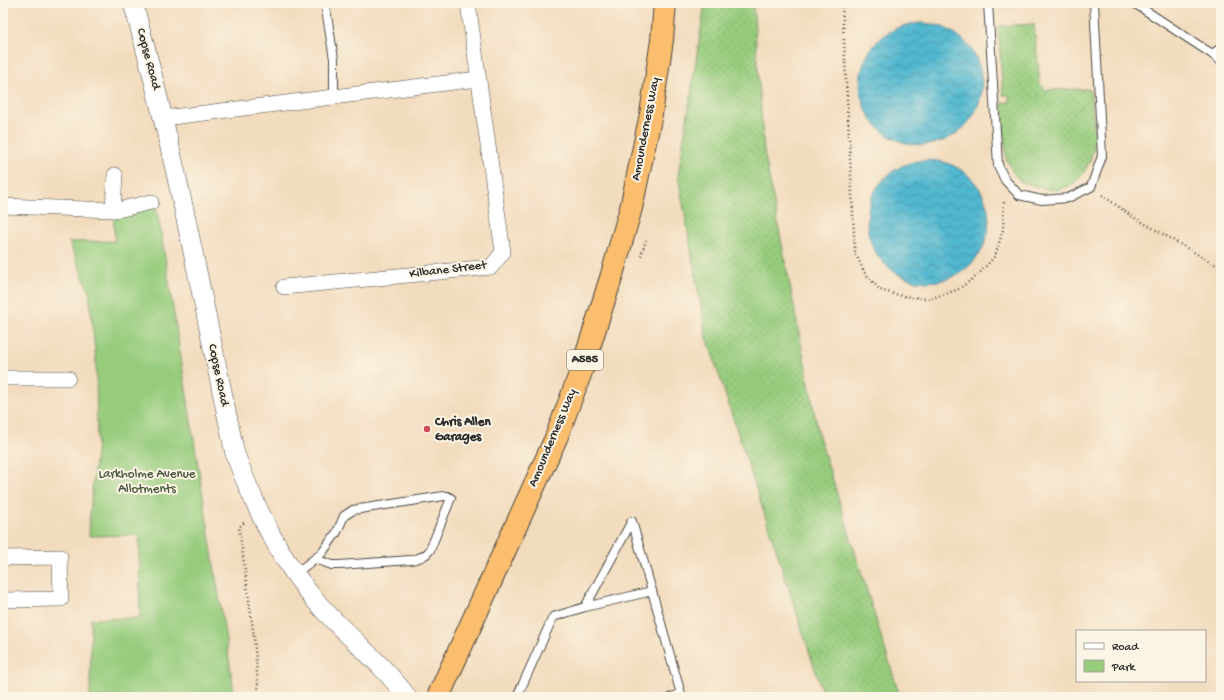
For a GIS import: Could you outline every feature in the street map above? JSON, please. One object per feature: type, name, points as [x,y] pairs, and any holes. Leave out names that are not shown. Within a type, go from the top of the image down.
[{"type":"highway","name":"Amounderness Way","points":[[438,697],[556,438],[582,369],[612,278],[631,208],[651,114],[662,40],[665,3]]},
{"type":"street","name":"Copse Road","points":[[133,3],[164,118],[235,454],[259,513],[277,546],[295,574],[321,607],[384,668],[407,697]]},
{"type":"street","name":"Kilbane Street","points":[[284,287],[490,267],[503,252],[468,3]]},
{"type":"street","points":[[164,118],[478,79]]},
{"type":"street","points":[[112,210],[115,175]]},
{"type":"street","points":[[3,206],[122,210],[151,202]]},
{"type":"street","points":[[3,378],[68,378]]},
{"type":"street","points":[[3,558],[60,557],[61,599],[3,600]]},
{"type":"lane","points":[[325,3],[334,59],[334,96]]},
{"type":"lane","points":[[988,3],[998,165],[1005,180],[1019,195],[1042,200],[1068,198],[1090,187],[1102,156],[1094,3]]},
{"type":"lane","points":[[1134,3],[1221,61]]},
{"type":"lane","points":[[1212,54],[1221,48]]},
{"type":"lane","points":[[295,574],[322,553],[332,540],[344,516],[353,510],[444,496],[451,498],[430,550],[427,555],[421,558],[339,565],[332,565],[315,559]]},
{"type":"lane","points":[[585,606],[632,522],[682,696],[671,697]]},
{"type":"lane","points":[[517,697],[553,617],[585,606],[652,591]]},
{"type":"path","points":[[842,3],[855,253],[865,273],[880,290],[903,296],[929,299],[957,290],[977,276],[995,256],[1003,230],[1005,180]]},
{"type":"path","points":[[1090,187],[1130,215],[1221,268]]},
{"type":"path","points":[[259,513],[239,527],[254,637],[259,697]]},
{"type":"green space","points":[[705,3],[753,3],[764,151],[819,436],[900,697],[824,697],[706,335],[678,175]]},
{"type":"green space","points":[[1034,24],[1040,84],[1046,90],[1090,89],[1096,140],[1090,161],[1084,172],[1072,185],[1058,190],[1041,188],[1021,182],[1013,172],[1006,159],[1002,103],[1010,102],[1009,95],[1003,95],[998,26]]},
{"type":"green space","name":"Larkholme Avenue Allotments","points":[[155,203],[159,220],[235,697],[90,697],[91,619],[140,618],[139,535],[89,536],[97,442],[96,361],[89,291],[69,242],[115,241],[113,213]]},
{"type":"water","points":[[921,23],[944,28],[964,41],[977,61],[982,84],[977,107],[964,127],[944,140],[921,145],[898,140],[878,127],[865,107],[860,84],[865,61],[878,41],[898,28]]},
{"type":"water","points":[[928,160],[951,165],[971,178],[984,198],[989,221],[984,244],[971,264],[951,277],[928,282],[905,277],[885,264],[872,244],[867,221],[872,198],[885,178],[905,165]]},
{"type":"place","name":"Chris Allen Garages","points":[[427,429]]}]
